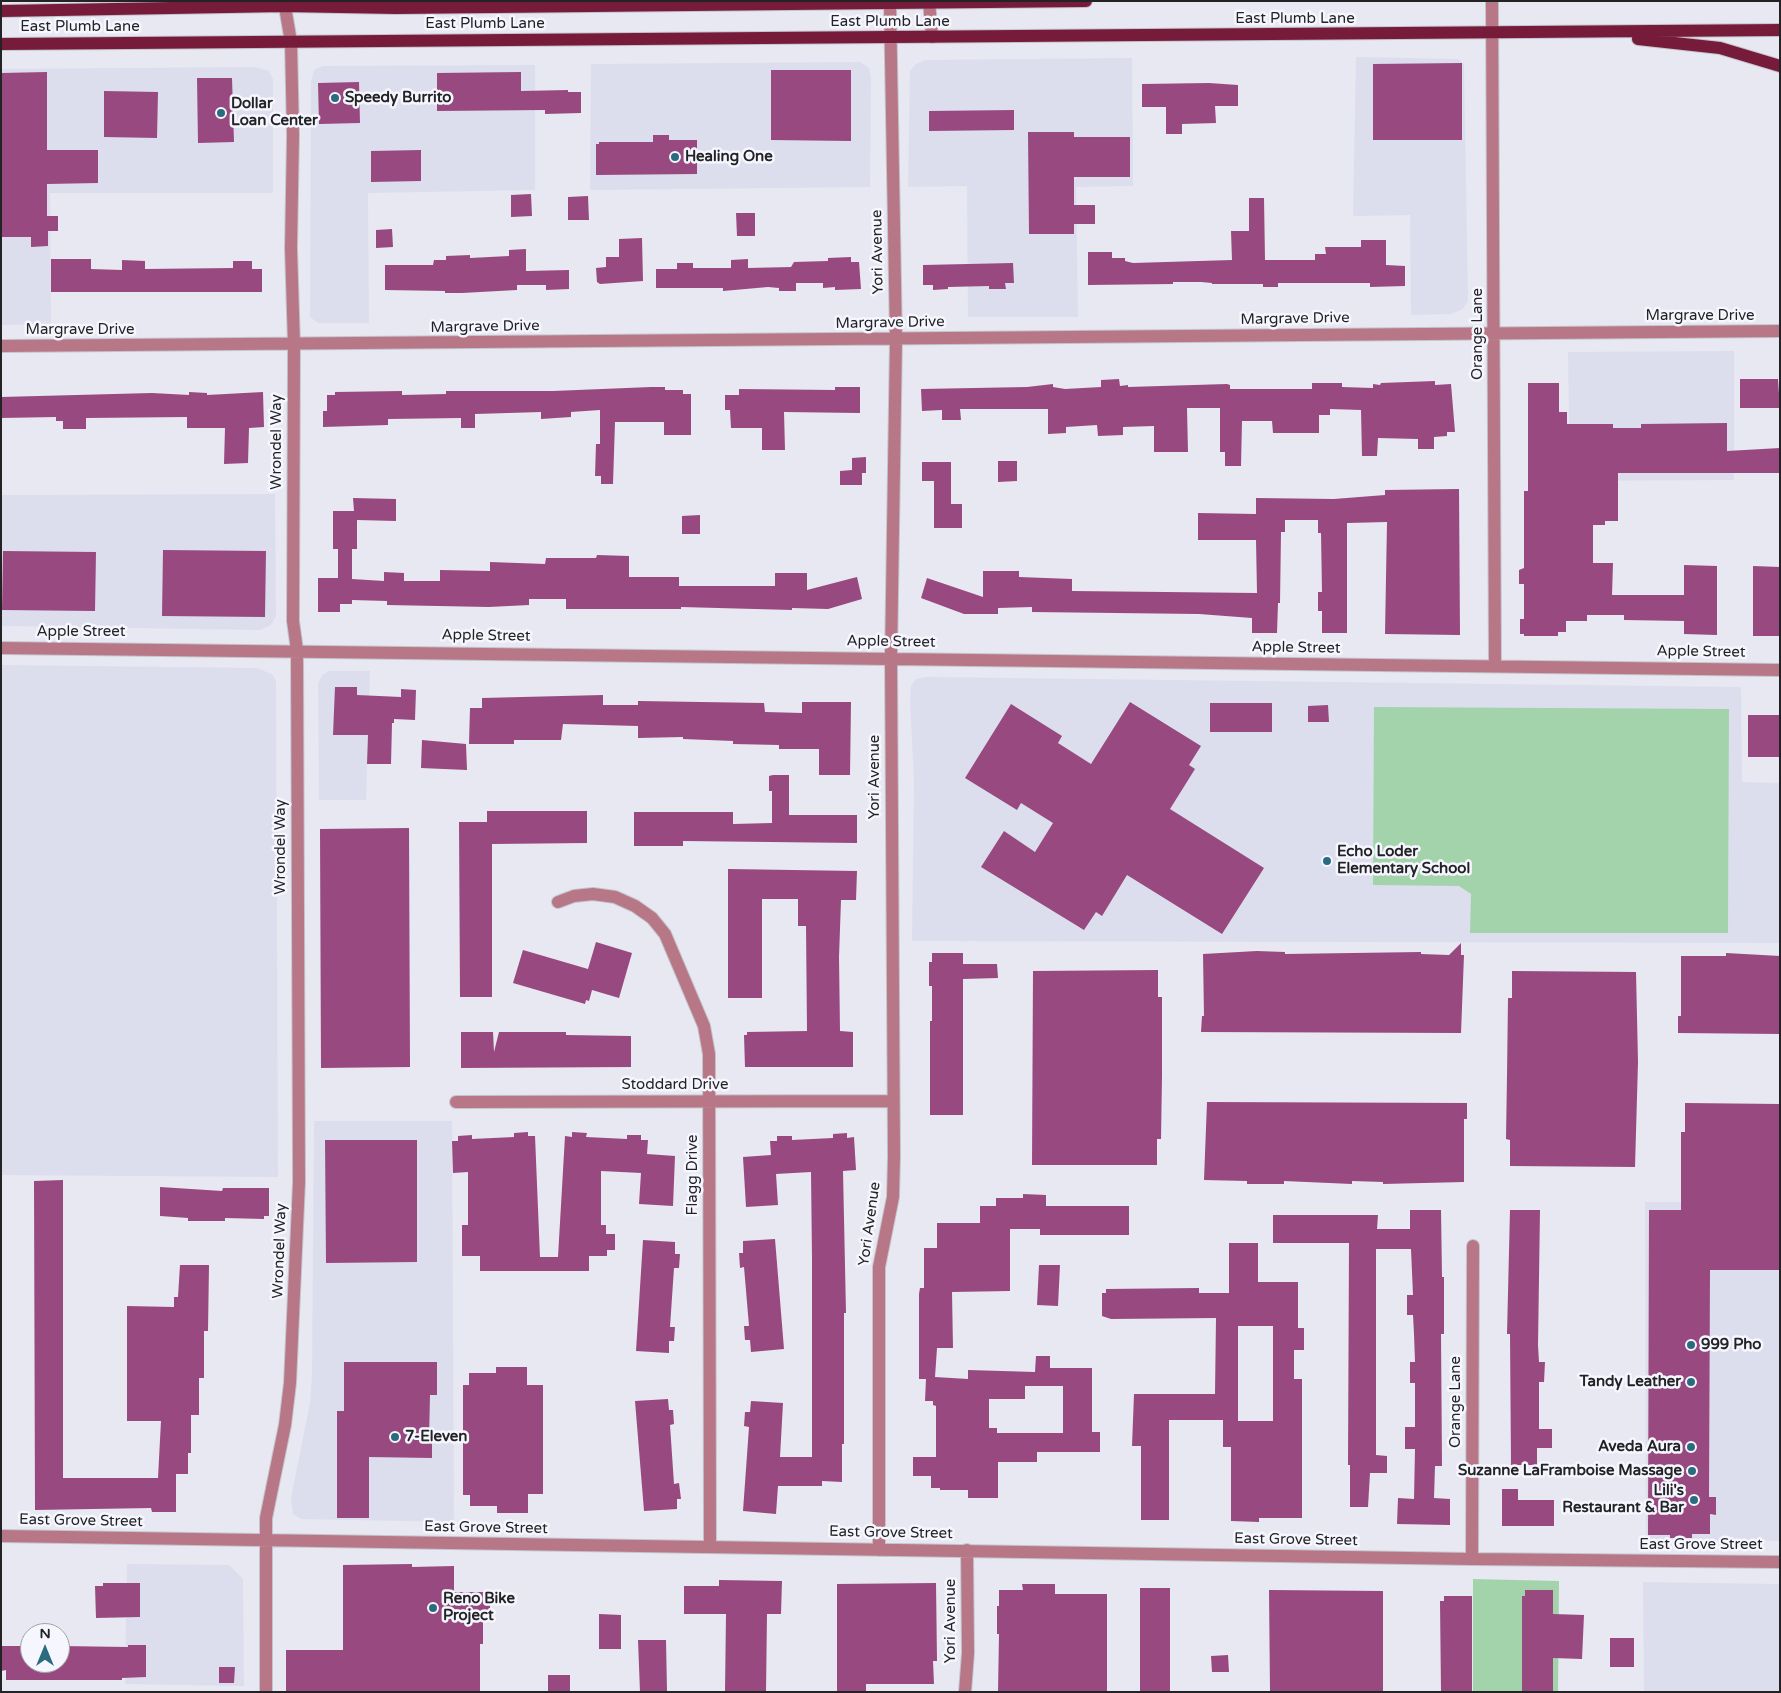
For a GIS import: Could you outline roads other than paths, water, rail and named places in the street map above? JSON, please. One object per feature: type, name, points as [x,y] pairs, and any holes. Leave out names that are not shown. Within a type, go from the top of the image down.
[{"type":"main road","name":"East Plumb Lane","points":[[1,11],[284,4],[396,8],[1086,1]]},
{"type":"main road","name":"East Plumb Lane","points":[[1,44],[1492,34],[1780,30]]},
{"type":"main road","points":[[1581,33],[1720,48],[1780,66]]},
{"type":"street","name":"Orange Lane","points":[[1492,1],[1495,666]]},
{"type":"street","points":[[929,2],[932,37]]},
{"type":"street","name":"Yori Avenue","points":[[879,1550],[879,1267],[893,1196],[894,1101],[891,658],[896,339],[890,3]]},
{"type":"street","name":"Wrondel Way","points":[[266,1692],[266,1518],[285,1425],[290,1383],[299,1182],[297,650],[293,620],[294,345],[291,248],[291,42],[284,4]]},
{"type":"street","name":"Margrave Drive","points":[[1,346],[1780,331]]},
{"type":"street","name":"Apple Street","points":[[1,648],[297,650],[1780,670]]},
{"type":"street","name":"Flagg Drive","points":[[558,902],[574,896],[584,895],[615,897],[635,906],[652,918],[665,934],[704,1026],[709,1054],[710,1547]]},
{"type":"street","name":"Stoddard Drive","points":[[456,1102],[894,1101]]},
{"type":"street","name":"Orange Lane","points":[[1472,1559],[1474,1246]]},
{"type":"street","name":"East Grove Street","points":[[1,1536],[1472,1559],[1780,1562]]},
{"type":"street","name":"Yori Avenue","points":[[965,1692],[968,1653],[967,1550]]},
{"type":"place","name":"Speedy Burrito","points":[[335,98]]},
{"type":"place","name":"Dollar Loan Center","points":[[221,113]]},
{"type":"place","name":"Healing One","points":[[675,157]]},
{"type":"place","name":"Echo Loder Elementary School","points":[[1327,861]]},
{"type":"place","name":"999 Pho","points":[[1691,1345]]},
{"type":"place","name":"Tandy Leather","points":[[1691,1382]]},
{"type":"place","name":"7-Eleven","points":[[395,1437]]},
{"type":"place","name":"Aveda Aura","points":[[1691,1447]]},
{"type":"place","name":"Suzanne LaFramboise Massage","points":[[1692,1471]]},
{"type":"place","name":"Lili's Restaurant & Bar","points":[[1694,1500]]},
{"type":"place","name":"Reno Bike Project","points":[[433,1608]]}]
